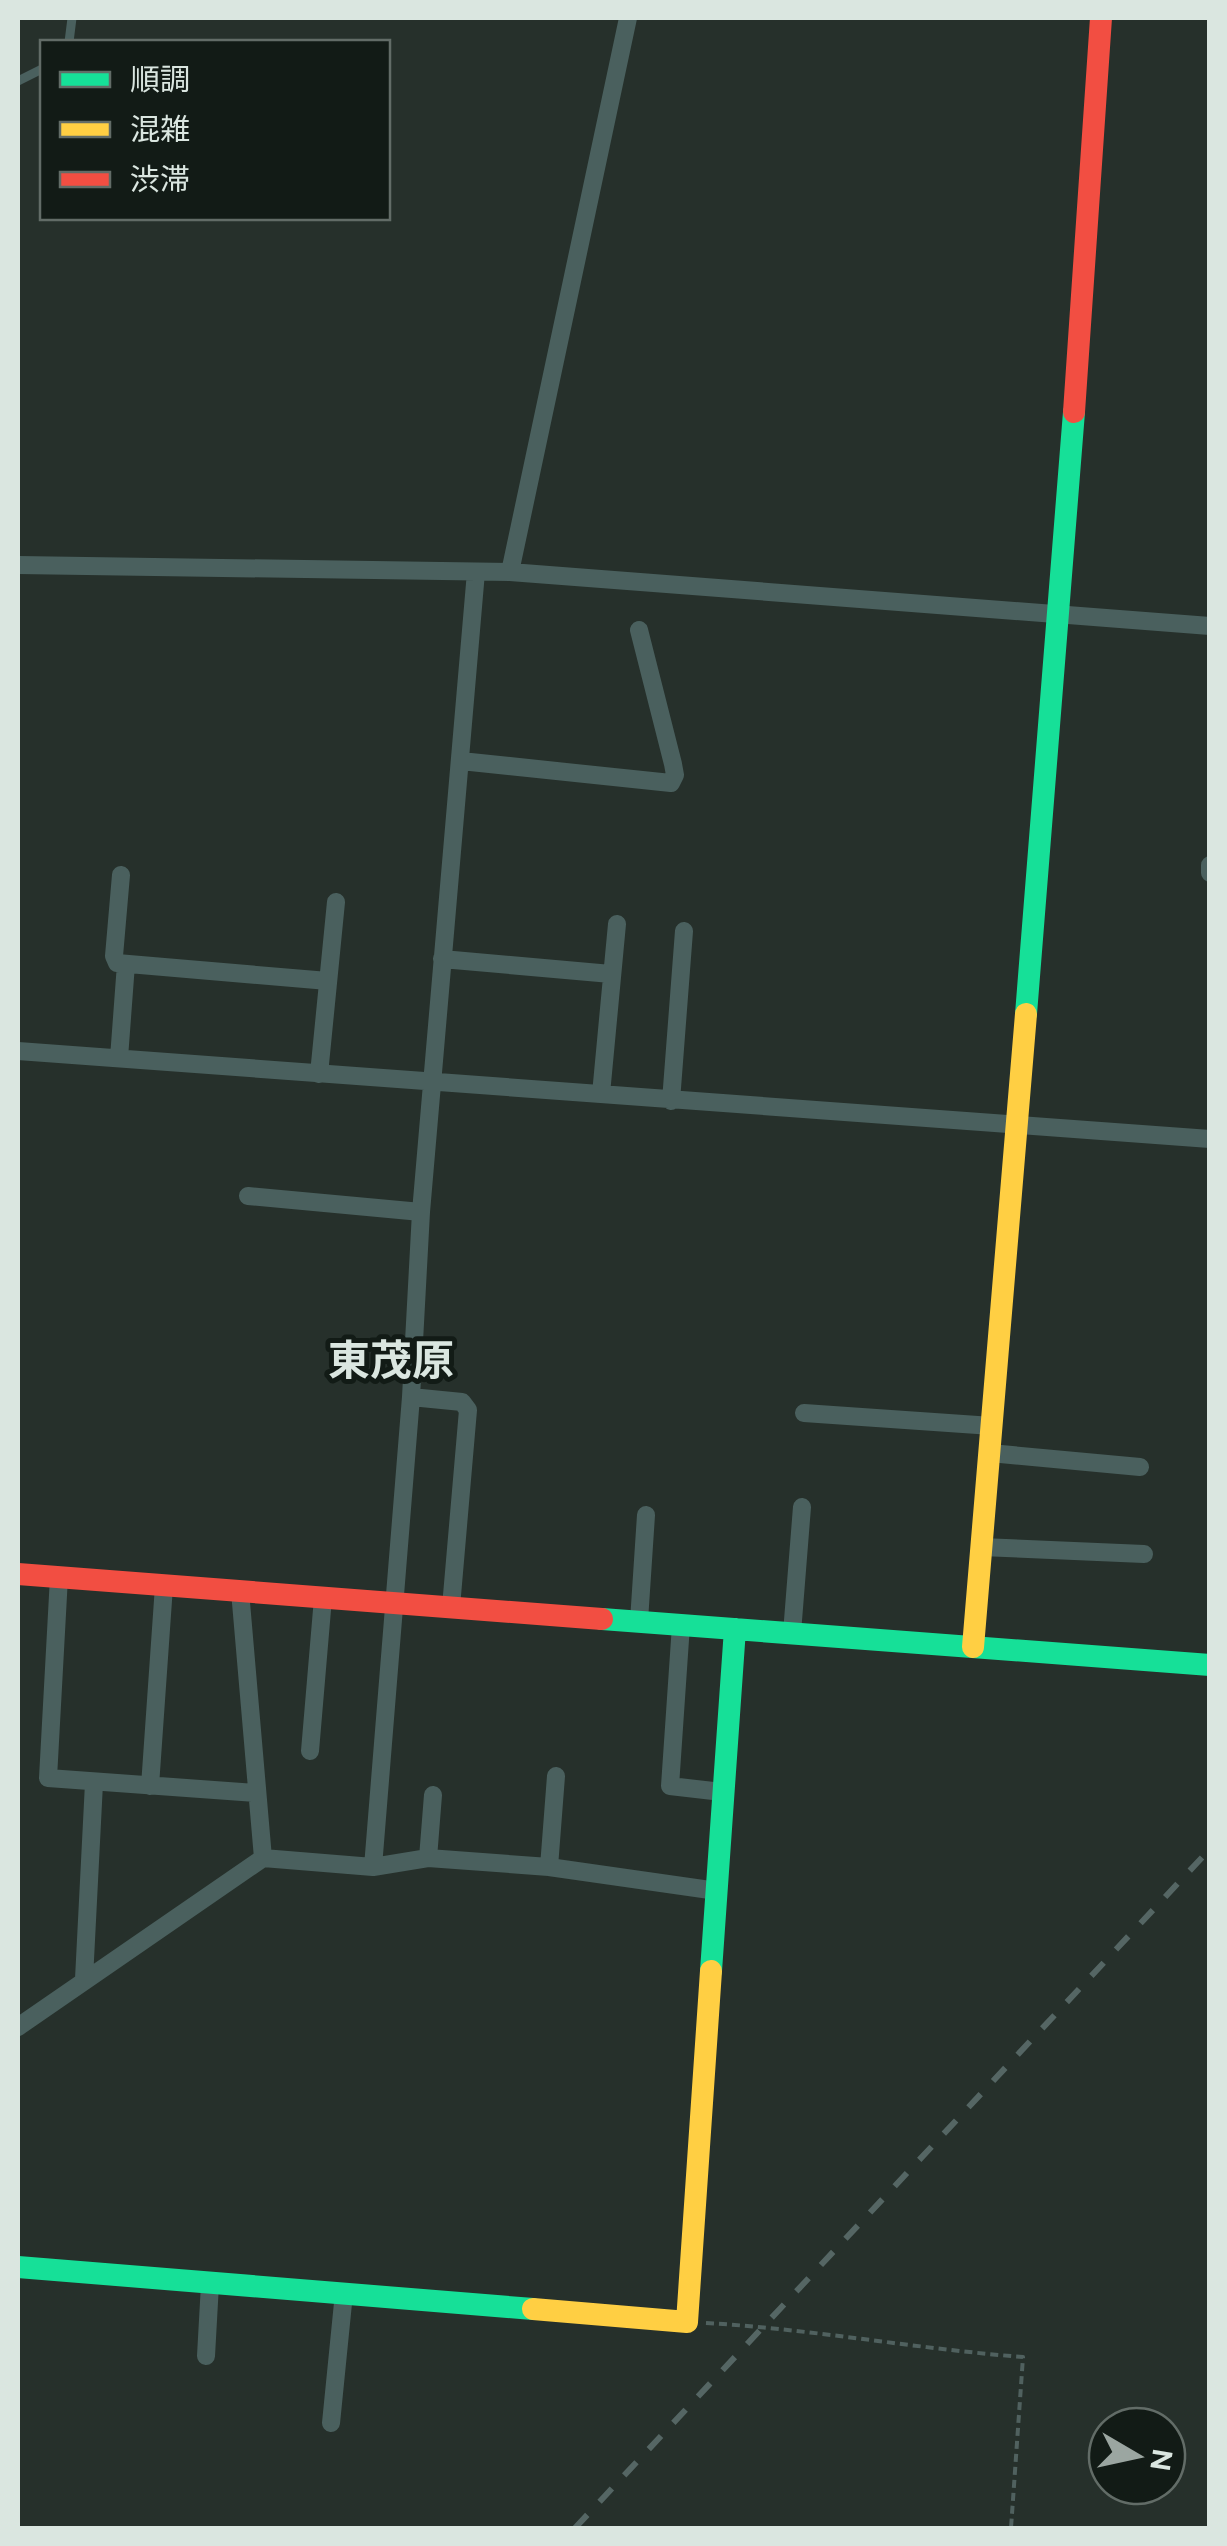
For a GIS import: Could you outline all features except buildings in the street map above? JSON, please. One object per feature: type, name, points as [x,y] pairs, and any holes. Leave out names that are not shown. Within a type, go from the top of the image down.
[{"type":"street","points":[[510,572],[628,18]]},
{"type":"street","points":[[973,1647],[1060,614],[1101,18]]},
{"type":"street","points":[[18,565],[510,572],[1210,626]]},
{"type":"street","points":[[373,1867],[412,1397],[421,1212],[476,572]]},
{"type":"street","points":[[461,761],[671,783],[674,764],[639,630]]},
{"type":"street","points":[[121,875],[114,956],[117,964],[328,981]]},
{"type":"street","points":[[319,1074],[336,902]]},
{"type":"street","points":[[601,1094],[618,924]]},
{"type":"street","points":[[671,1101],[684,931]]},
{"type":"street","points":[[442,959],[611,974]]},
{"type":"street","points":[[119,1058],[126,964]]},
{"type":"street","points":[[18,1051],[1210,1138]]},
{"type":"street","points":[[248,1196],[421,1212]]},
{"type":"street","points":[[412,1397],[462,1402],[468,1410],[451,1607]]},
{"type":"street","points":[[804,1413],[992,1426]]},
{"type":"street","points":[[990,1453],[1140,1467]]},
{"type":"street","points":[[792,1633],[802,1507]]},
{"type":"street","points":[[639,1622],[646,1516]]},
{"type":"street","points":[[981,1547],[1144,1554]]},
{"type":"street","points":[[18,1574],[1210,1665]]},
{"type":"street","points":[[59,1578],[48,1778],[256,1793]]},
{"type":"street","points":[[150,1786],[164,1586]]},
{"type":"street","points":[[240,1591],[263,1858]]},
{"type":"street","points":[[310,1751],[324,1598]]},
{"type":"street","points":[[681,1624],[670,1786],[722,1792]]},
{"type":"street","points":[[18,2268],[687,2322],[735,1629]]},
{"type":"street","points":[[549,1867],[556,1776]]},
{"type":"street","points":[[84,1979],[94,1782]]},
{"type":"street","points":[[428,1858],[433,1796]]},
{"type":"street","points":[[18,2027],[263,1858],[373,1867],[428,1858],[549,1867],[717,1892]]},
{"type":"street","points":[[206,2356],[210,2284]]},
{"type":"street","points":[[331,2423],[344,2293]]},
{"type":"lane","points":[[18,81],[40,69]]},
{"type":"path","points":[[687,2322],[764,2326],[938,2350],[1023,2357],[1011,2528]]},
{"type":"railway","points":[[575,2528],[1210,1849]]},
{"type":"traffic: fast","points":[[1026,1014],[1074,412]]},
{"type":"traffic: fast","points":[[602,1619],[1210,1665]]},
{"type":"traffic: fast","points":[[711,1971],[735,1629]]},
{"type":"traffic: fast","points":[[18,2267],[533,2309]]},
{"type":"traffic: slow","points":[[973,1647],[1026,1014]]},
{"type":"traffic: slow","points":[[533,2309],[687,2322],[711,1971]]},
{"type":"traffic: jam","points":[[1074,412],[1101,18]]},
{"type":"traffic: jam","points":[[18,1574],[602,1619]]},
{"type":"district","name":"東茂原","points":[[391,1360]]}]
